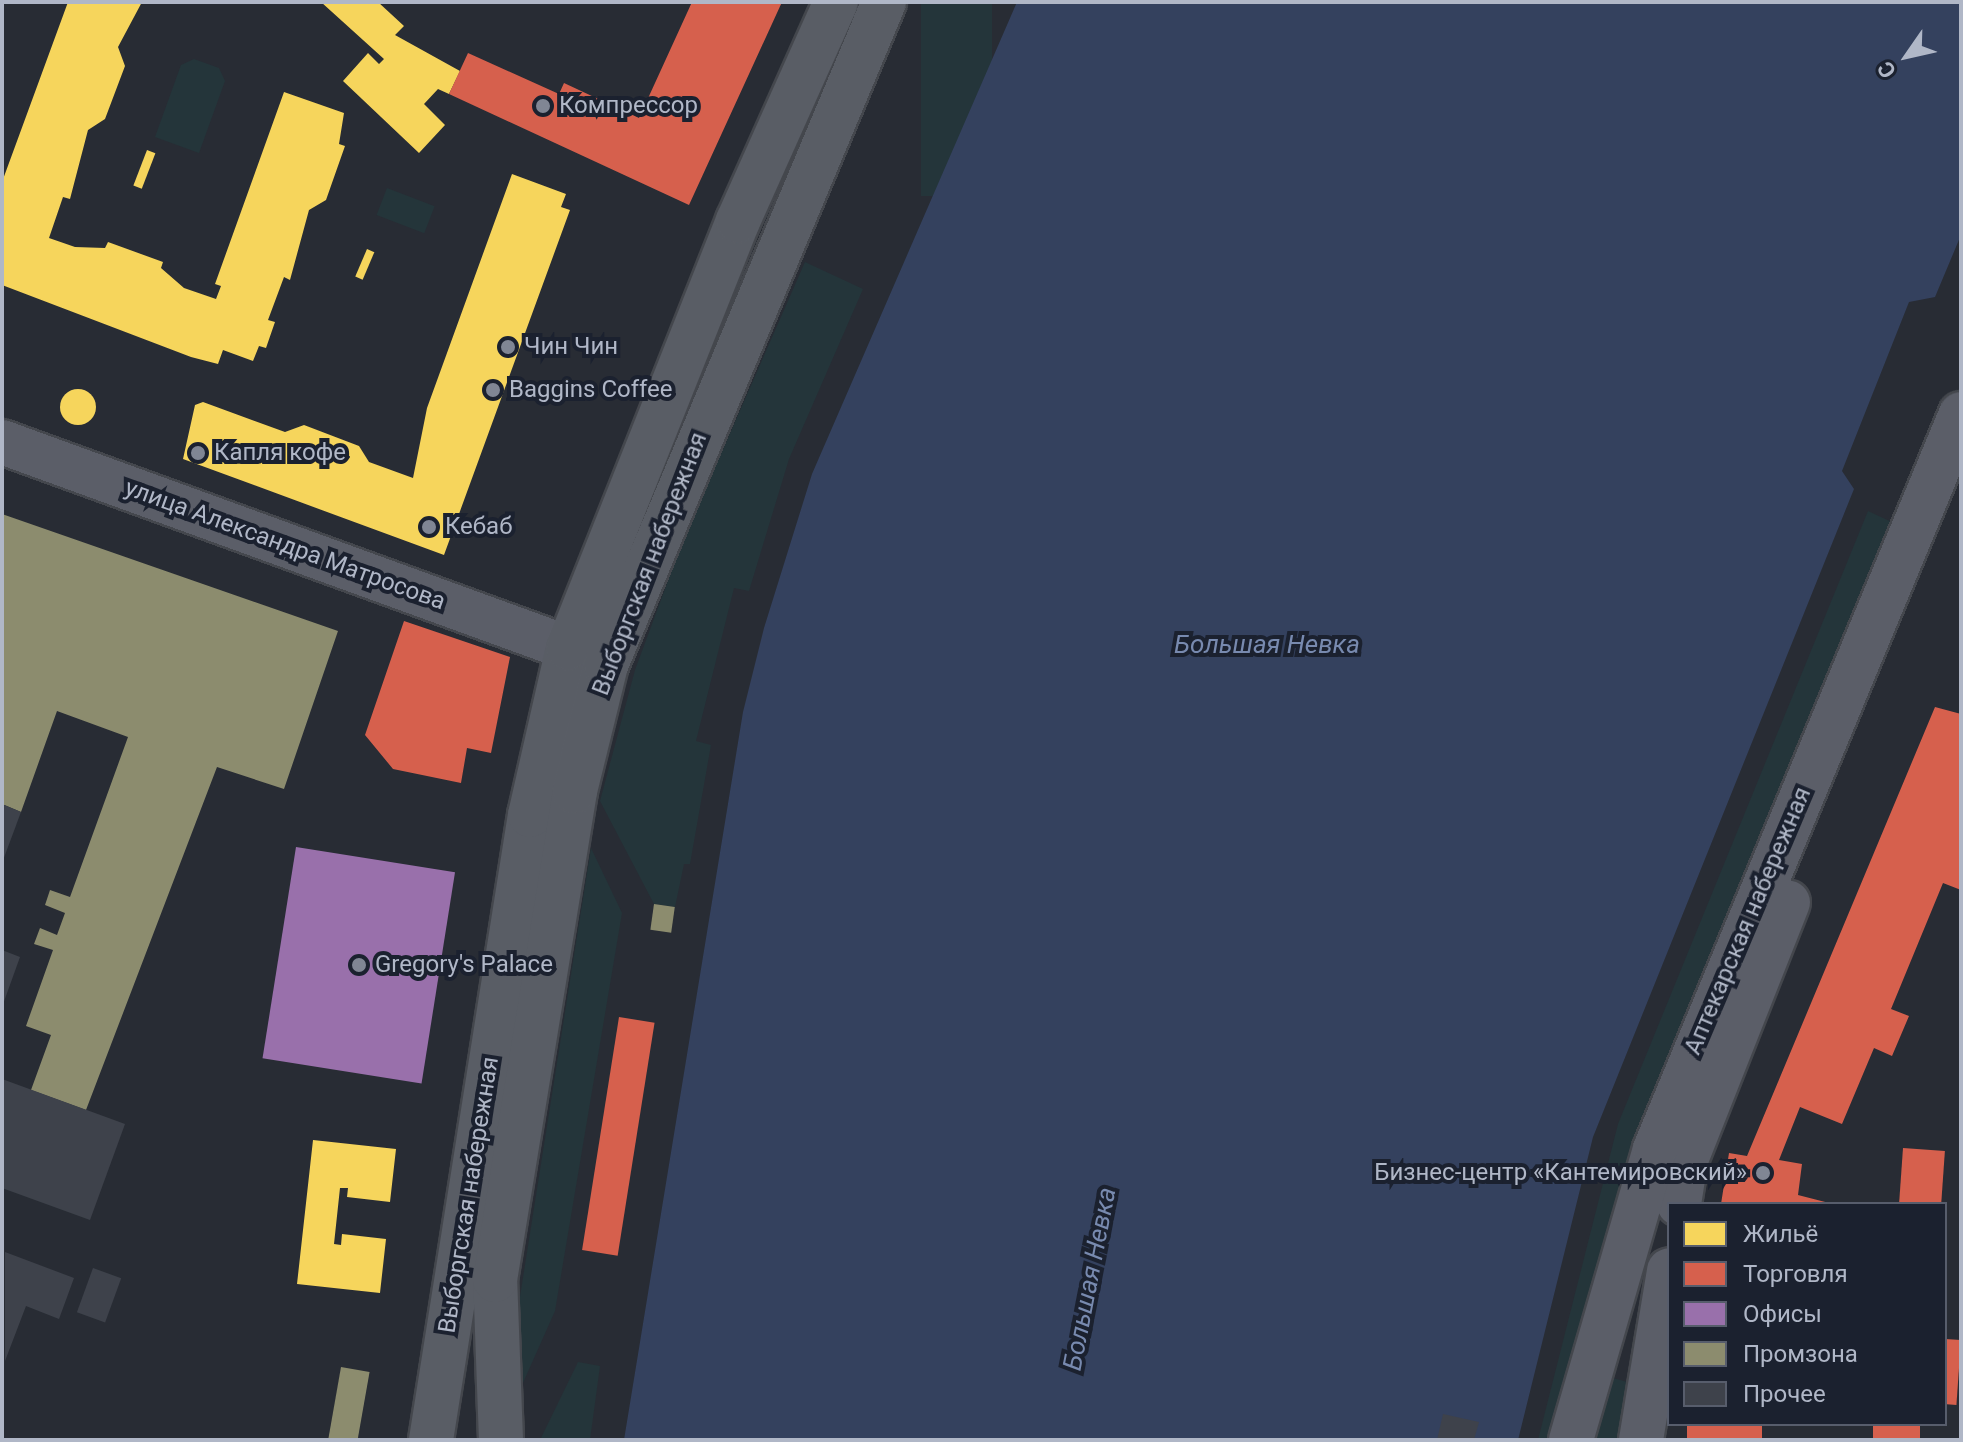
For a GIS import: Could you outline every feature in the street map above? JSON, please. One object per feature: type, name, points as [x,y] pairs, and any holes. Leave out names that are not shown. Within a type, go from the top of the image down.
[{"type":"main road","name":"Выборгская набережная","points":[[431,1440],[530,815],[568,648],[738,221],[836,2]]},
{"type":"main road","name":"Выборгская набережная","points":[[501,1440],[495,1280],[575,791],[606,665],[884,2]]},
{"type":"street","name":"Аптекарская набережная","points":[[1571,1440],[1590,1364],[1678,1089],[1961,414]]},
{"type":"street","name":"улица Александра Матросова","points":[[2,442],[568,648]]},
{"type":"street","name":"Аптекарская набережная","points":[[1679,1202],[1686,1160],[1708,1103],[1961,489]]},
{"type":"street","points":[[1641,1440],[1667,1282]]},
{"type":"street","points":[[1590,1364],[1623,1349],[1651,1376]]},
{"type":"shaded area","points":[[921,2],[992,2],[992,196],[921,196]]},
{"type":"shaded area","points":[[194,59],[219,68],[225,81],[199,153],[155,137],[181,65]]},
{"type":"shaded area","points":[[387,188],[435,206],[424,233],[377,215]]},
{"type":"shaded area","points":[[805,262],[863,289],[789,459],[749,591],[734,588],[696,741],[711,745],[690,864],[684,864],[675,907],[654,904],[600,801],[635,670],[682,543]]},
{"type":"shaded area","points":[[1868,511],[1896,524],[1554,1440],[1538,1440],[1618,1124]]},
{"type":"shaded area","points":[[591,848],[622,913],[555,1311],[510,1412],[509,1366]]},
{"type":"shaded area","points":[[578,1362],[600,1366],[590,1440],[540,1440]]},
{"type":"shaded area","points":[[1609,1377],[1631,1383],[1625,1440],[1589,1440]]},
{"type":"water","name":"Большая Невка","points":[[1017,2],[1961,2],[1961,235],[1935,297],[1909,302],[1842,471],[1854,489],[1593,1137],[1518,1440],[624,1440],[743,712],[764,628],[812,474]]},
{"type":"building: Жильё","points":[[68,2],[142,2],[118,47],[125,66],[105,119],[88,130],[70,199],[63,197],[49,238],[75,247],[105,248],[108,242],[163,262],[161,268],[184,288],[216,299],[221,286],[215,284],[284,92],[344,113],[339,144],[345,146],[326,200],[309,210],[290,280],[284,277],[268,320],[275,322],[266,348],[259,346],[253,361],[223,350],[218,364],[191,357],[2,285],[2,182]]},
{"type":"building: Жильё","points":[[321,2],[378,2],[404,26],[395,35],[460,71],[449,94],[438,89],[424,104],[445,125],[419,153],[343,81],[368,53],[379,64],[384,59]]},
{"type":"building: Жильё","points":[[147,150],[155,153],[142,189],[133,185]]},
{"type":"building: Жильё","points":[[512,174],[566,194],[561,207],[570,210],[444,555],[183,459],[195,405],[203,402],[285,432],[304,425],[359,446],[369,462],[413,478],[427,408]]},
{"type":"building: Жильё","points":[[367,249],[374,252],[363,280],[355,277]]},
{"type":"building: Жильё","points":[[78,389],[91,394],[96,407],[91,420],[78,425],[65,420],[60,407],[65,394]]},
{"type":"building: Жильё","points":[[313,1140],[396,1149],[390,1202],[347,1197],[348,1188],[340,1188],[334,1244],[341,1245],[342,1234],[386,1239],[380,1293],[297,1284]]},
{"type":"building: Торговля","name":"Компрессор","points":[[692,2],[782,2],[689,205],[449,94],[468,53],[559,94],[564,83],[639,118]]},
{"type":"building: Торговля","points":[[404,621],[510,657],[491,753],[467,748],[461,783],[393,769],[365,735]]},
{"type":"building: Торговля","points":[[1935,707],[1961,714],[1961,890],[1943,883],[1891,1009],[1909,1016],[1892,1056],[1874,1048],[1842,1124],[1800,1107],[1779,1160],[1802,1164],[1798,1195],[1825,1202],[1721,1202],[1729,1153],[1747,1156]]},
{"type":"building: Торговля","points":[[619,1017],[655,1023],[618,1256],[582,1250]]},
{"type":"building: Торговля","points":[[1903,1148],[1945,1151],[1941,1202],[1899,1202]]},
{"type":"building: Торговля","points":[[1947,1339],[1961,1340],[1956,1405],[1947,1404]]},
{"type":"building: Торговля","points":[[1687,1426],[1762,1426],[1762,1440],[1687,1440]]},
{"type":"building: Торговля","points":[[1873,1426],[1920,1426],[1920,1440],[1873,1440]]},
{"type":"building: Офисы","name":"Gregory's Palace","points":[[296,847],[455,872],[422,1084],[263,1058]]},
{"type":"building: Промзона","points":[[2,514],[338,631],[284,789],[217,767],[86,1110],[31,1090],[51,1035],[26,1026],[53,950],[34,944],[40,928],[57,935],[65,913],[45,905],[50,890],[70,897],[128,737],[57,711],[21,812],[2,804]]},
{"type":"building: Промзона","points":[[654,904],[675,907],[671,933],[650,930]]},
{"type":"building: Промзона","points":[[341,1367],[370,1372],[358,1440],[328,1440]]},
{"type":"building: Прочее","points":[[2,804],[21,812],[2,863]]},
{"type":"building: Прочее","points":[[2,950],[20,957],[2,1007]]},
{"type":"building: Прочее","points":[[2,1079],[125,1124],[90,1220],[2,1188]]},
{"type":"building: Прочее","points":[[5,1252],[74,1278],[59,1319],[26,1306],[5,1361]]},
{"type":"building: Прочее","points":[[93,1268],[121,1278],[105,1322],[77,1312]]},
{"type":"building: Прочее","points":[[1443,1414],[1479,1422],[1474,1440],[1437,1440]]},
{"type":"place","name":"Компрессор","points":[[543,106]]},
{"type":"place","name":"Чин Чин","points":[[508,347]]},
{"type":"place","name":"Baggins Coffee","points":[[493,390]]},
{"type":"place","name":"Капля кофе","points":[[198,453]]},
{"type":"place","name":"Кебаб","points":[[429,527]]},
{"type":"place","name":"Gregory's Palace","points":[[359,965]]},
{"type":"place","name":"Бизнес-центр «Кантемировский»","points":[[1763,1173]]}]
